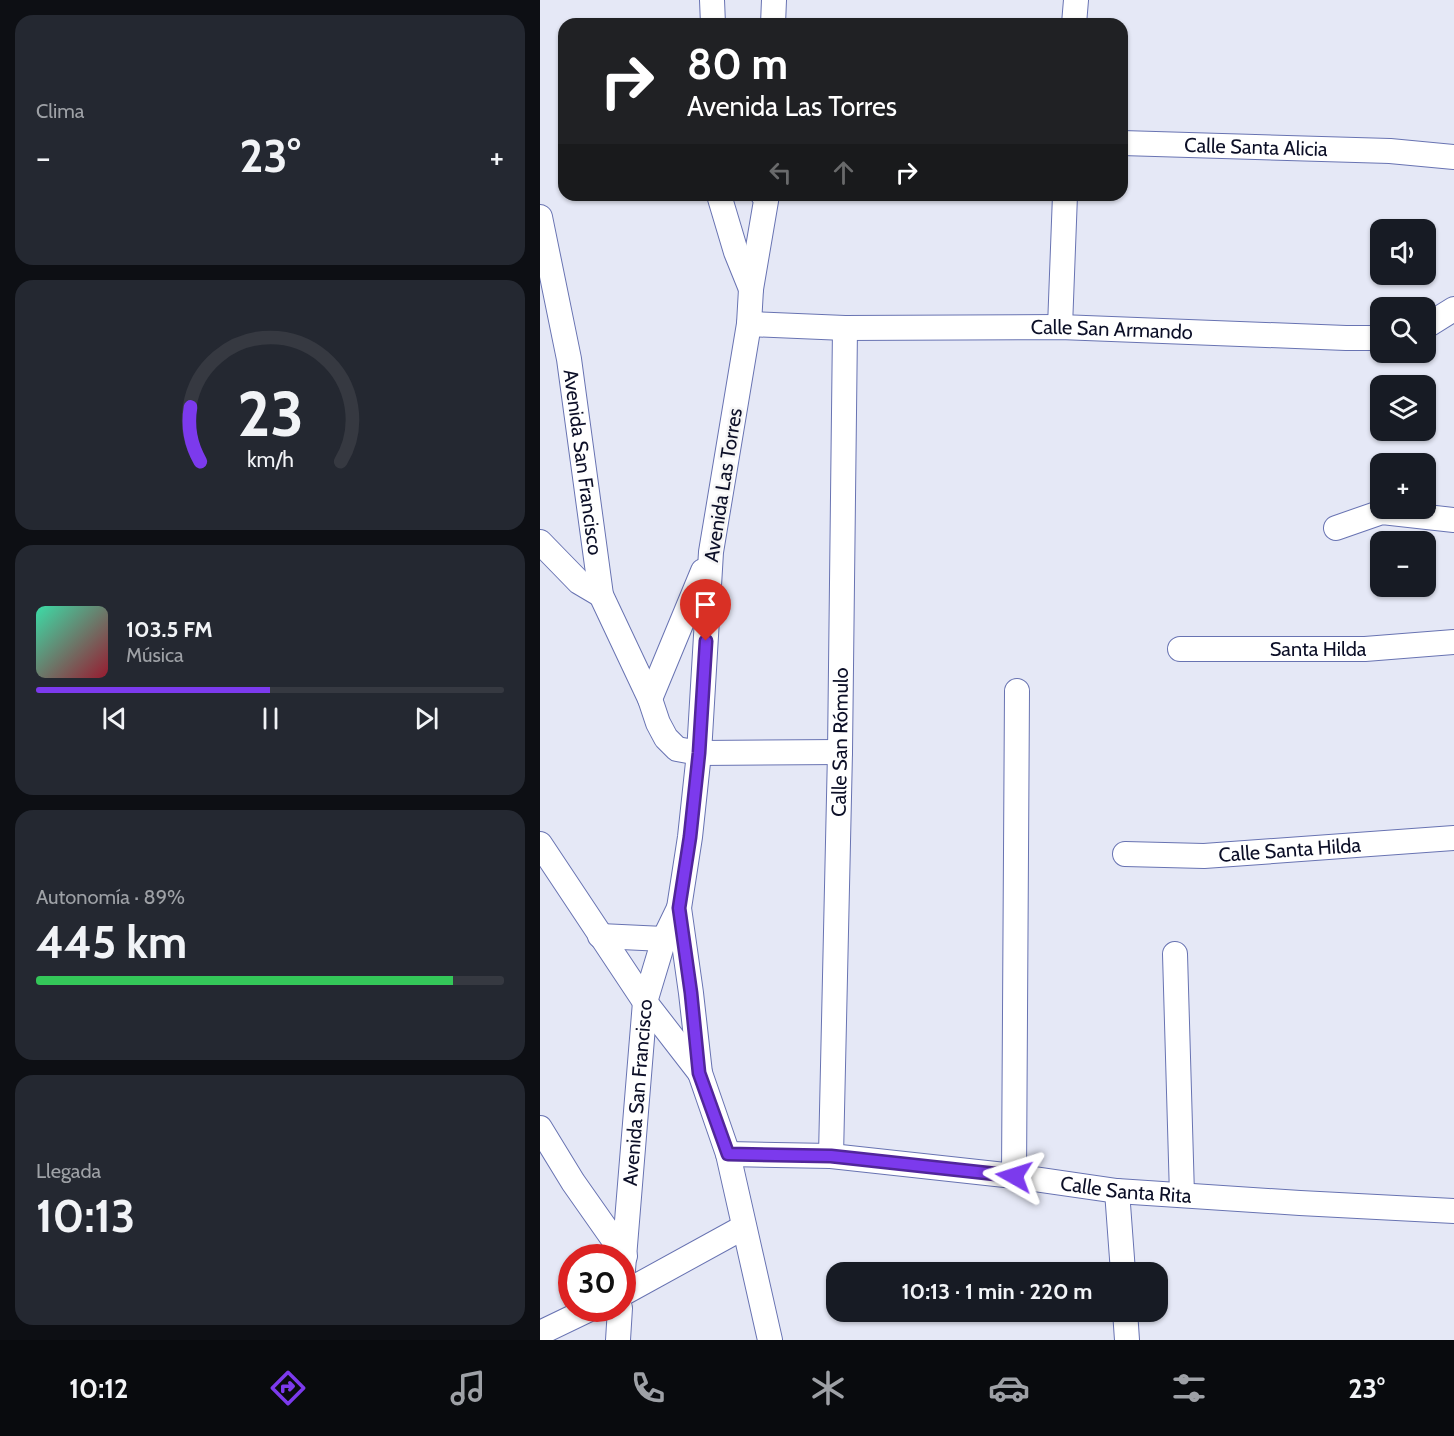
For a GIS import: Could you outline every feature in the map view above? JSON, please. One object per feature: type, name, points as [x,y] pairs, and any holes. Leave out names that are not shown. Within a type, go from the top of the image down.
[{"type":"street","points":[[712,0],[713,18]]},
{"type":"street","points":[[773,18],[774,0]]},
{"type":"street","points":[[1074,18],[1076,0]]},
{"type":"street","name":"Calle Santa Alicia","points":[[1128,143],[1390,151],[1454,157]]},
{"type":"street","points":[[721,201],[736,252],[751,289]]},
{"type":"street","name":"Avenida Las Torres","points":[[764,201],[751,289],[749,324],[711,552],[699,753],[690,837],[679,908],[699,1073],[728,1154],[770,1340]]},
{"type":"street","points":[[1060,327],[1065,201]]},
{"type":"street","name":"Avenida San Francisco","points":[[540,217],[544,258],[569,358],[601,595],[666,738],[677,749],[699,753],[840,752]]},
{"type":"street","points":[[1436,320],[1454,309]]},
{"type":"street","name":"Calle San Armando","points":[[749,324],[845,328],[1060,327],[1370,338]]},
{"type":"street","name":"Calle San Rómulo","points":[[831,1156],[840,752],[845,328]]},
{"type":"street","points":[[1336,528],[1382,512],[1454,520]]},
{"type":"street","points":[[540,542],[579,582],[601,595]]},
{"type":"street","points":[[650,699],[711,552]]},
{"type":"street","name":"Santa Hilda","points":[[1180,649],[1365,649],[1454,642]]},
{"type":"street","points":[[1014,1176],[1017,691]]},
{"type":"street","name":"Calle Santa Hilda","points":[[1125,854],[1204,856],[1454,838]]},
{"type":"street","points":[[540,844],[645,1002],[699,1073]]},
{"type":"street","name":"Avenida San Francisco","points":[[626,1244],[645,1002],[664,939],[679,908]]},
{"type":"street","points":[[600,936],[664,939]]},
{"type":"street","points":[[1175,954],[1182,1195]]},
{"type":"street","points":[[669,1034],[691,993]]},
{"type":"street","points":[[540,1128],[573,1182],[617,1244]]},
{"type":"street","name":"Calle Santa Rita","points":[[728,1154],[831,1156],[1014,1176],[1117,1191],[1454,1211]]},
{"type":"street","points":[[1117,1191],[1122,1262]]},
{"type":"street","points":[[636,1286],[744,1227]]},
{"type":"street","points":[[540,1333],[563,1322]]},
{"type":"street","points":[[618,1340],[619,1322]]},
{"type":"street","points":[[1126,1322],[1127,1340]]},
{"type":"route","points":[[706,641],[699,753],[690,837],[679,908],[699,1073],[728,1154],[831,1156],[1014,1176]]}]
